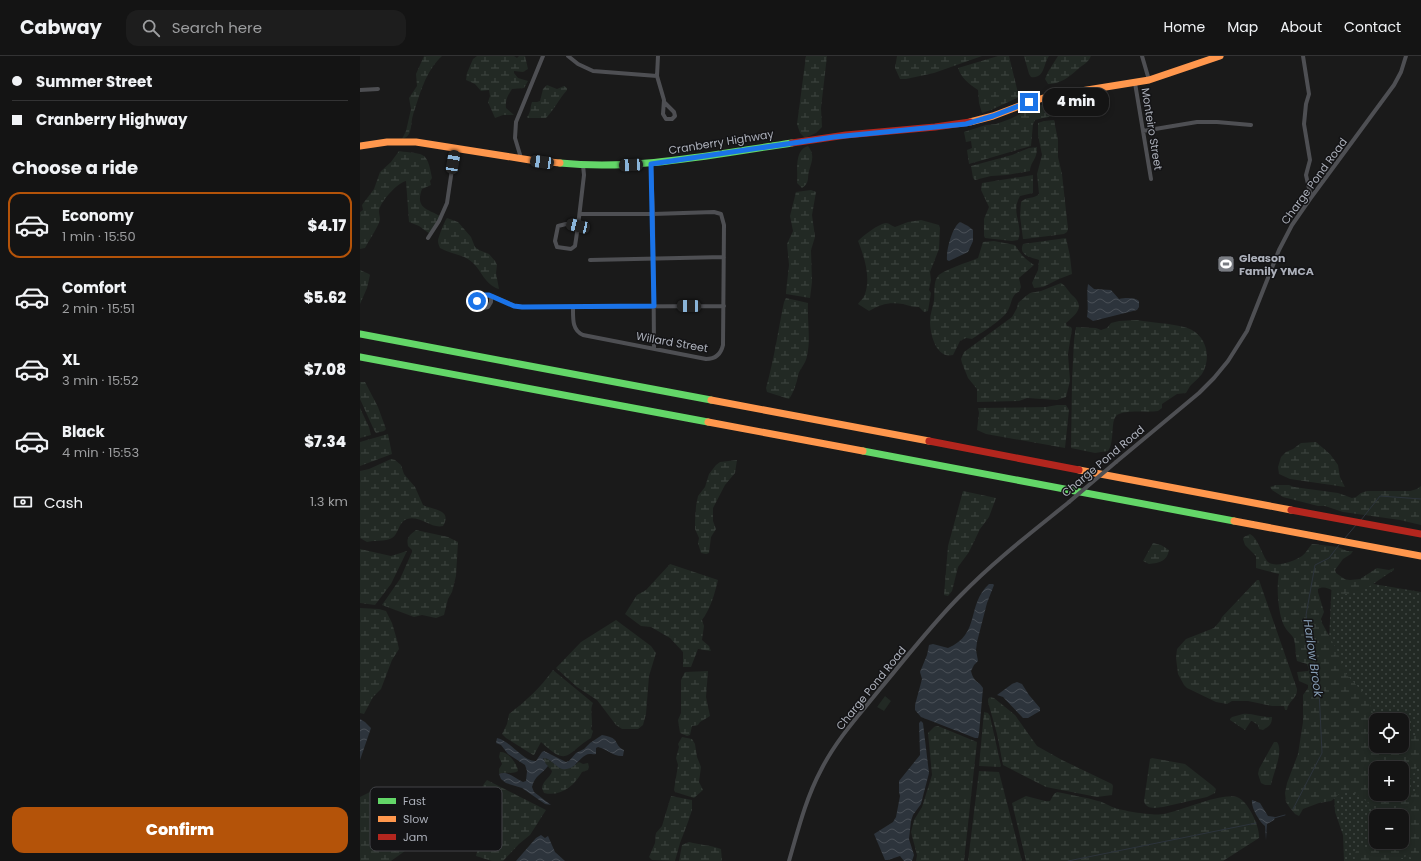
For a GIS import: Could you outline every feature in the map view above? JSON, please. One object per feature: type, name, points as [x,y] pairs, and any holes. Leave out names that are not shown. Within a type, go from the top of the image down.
[{"type":"main road","name":"Cranberry Highway","points":[[360,146],[387,142],[409,142],[548,163],[583,165],[651,164],[832,137],[966,124],[1054,95],[1149,80],[1220,56]]},
{"type":"main road","points":[[360,334],[1421,534]]},
{"type":"main road","points":[[360,357],[1421,556]]},
{"type":"street","points":[[521,158],[515,138],[517,120],[544,56]]},
{"type":"street","points":[[568,56],[584,68],[593,71],[657,76]]},
{"type":"street","points":[[658,56],[657,76],[664,102]]},
{"type":"street","points":[[1142,56],[1149,80]]},
{"type":"street","points":[[1303,56],[1309,94],[1306,104],[1304,124],[1310,160],[1306,175],[1311,197]]},
{"type":"street","name":"Charge Pond Road","points":[[789,861],[804,809],[824,764],[848,729],[928,631],[958,598],[991,566],[1199,394],[1228,361],[1247,331],[1286,236],[1311,197],[1394,86],[1401,72],[1406,56]]},
{"type":"street","name":"Monteiro Street","points":[[1135,83],[1151,179]]},
{"type":"street","points":[[360,90],[378,90]]},
{"type":"street","points":[[1143,131],[1205,122],[1251,125]]},
{"type":"street","points":[[428,238],[447,203],[455,148]]},
{"type":"street","points":[[651,164],[654,258],[654,349]]},
{"type":"street","points":[[578,226],[566,224],[561,225],[557,230],[555,241],[557,247],[573,249],[575,246],[580,214],[584,175],[583,165]]},
{"type":"street","name":"Willard Street","points":[[573,307],[573,323],[580,334],[706,359],[717,356],[721,352],[723,345],[724,306],[724,225],[721,214],[714,212],[653,214]]},
{"type":"street","points":[[580,214],[653,214]]},
{"type":"street","points":[[590,260],[724,257]]},
{"type":"street","points":[[491,296],[517,306],[724,306]]},
{"type":"green space","points":[[424,56],[442,56],[427,76],[413,115],[410,132],[407,137],[402,139],[406,131],[411,109],[409,98],[417,86],[416,74]]},
{"type":"green space","points":[[477,56],[514,56],[517,58],[519,56],[525,56],[528,69],[523,72],[514,71],[514,73],[518,78],[528,81],[524,88],[512,89],[506,100],[506,108],[514,115],[503,115],[495,118],[488,102],[490,96],[489,90],[481,91],[475,84],[466,80],[467,73],[473,59]]},
{"type":"green space","points":[[806,56],[827,56],[821,108],[822,127],[816,133],[805,138],[800,133],[797,124]]},
{"type":"green space","points":[[897,56],[982,56],[934,73],[900,79],[895,68]]},
{"type":"green space","points":[[998,56],[1009,56],[1019,97],[982,113],[979,103],[978,90],[961,75],[958,68]]},
{"type":"green space","points":[[1024,56],[1049,56],[1039,76],[1031,77]]},
{"type":"green space","points":[[1058,56],[1091,56],[1087,62],[1068,77],[1057,83],[1048,84],[1045,79]]},
{"type":"green space","points":[[547,85],[557,89],[564,86],[567,90],[546,118],[528,118],[527,117],[532,102],[540,101],[543,89]]},
{"type":"green space","points":[[1062,101],[1066,102],[1068,105],[1064,114],[1035,120],[1033,124],[1031,146],[969,164],[967,150],[972,148],[971,141],[966,142],[964,132],[1010,119],[1036,106]]},
{"type":"green space","points":[[1054,120],[1058,140],[1058,157],[1062,174],[1068,229],[1064,234],[1023,239],[1020,216],[1021,202],[1039,194],[1037,174],[1042,155],[1038,135],[1038,123]]},
{"type":"green space","points":[[808,146],[812,152],[812,161],[807,182],[802,188],[797,183],[798,162],[801,152]]},
{"type":"green space","points":[[1037,147],[1036,155],[1030,171],[991,176],[975,180],[973,178],[971,166],[1012,155],[1029,148]]},
{"type":"green space","points":[[399,151],[423,155],[426,158],[432,178],[430,181],[431,185],[422,189],[420,200],[424,207],[440,216],[430,234],[419,226],[409,222],[406,181],[402,182],[382,203],[379,211],[380,220],[365,248],[360,249],[360,212],[363,210],[362,205],[374,189],[380,172],[391,162]]},
{"type":"green space","points":[[1033,175],[1033,193],[1020,196],[1017,202],[1016,208],[1019,229],[1018,240],[1012,241],[985,238],[984,219],[989,207],[981,190],[982,183]]},
{"type":"green space","points":[[811,190],[816,192],[812,215],[815,237],[811,250],[812,282],[810,298],[786,294],[786,292],[789,265],[787,244],[793,231],[790,216],[796,192]]},
{"type":"green space","points":[[447,218],[458,222],[471,237],[475,247],[489,254],[495,261],[497,265],[496,273],[499,289],[490,284],[468,259],[440,248],[438,239]]},
{"type":"green space","points":[[921,220],[939,225],[940,228],[939,249],[930,272],[931,280],[929,290],[931,293],[928,311],[924,312],[919,307],[889,303],[869,311],[858,304],[863,298],[867,287],[867,274],[858,241],[879,225],[887,223],[895,227],[908,222]]},
{"type":"green space","points":[[1066,238],[1072,274],[1043,287],[1034,288],[1032,283],[1038,270],[1039,260],[1024,254],[1022,251],[1023,244]]},
{"type":"green space","points":[[994,241],[1015,245],[1019,252],[1034,265],[1019,278],[1021,287],[1019,292],[1014,295],[1009,309],[1000,319],[991,327],[972,339],[966,338],[960,341],[953,355],[942,353],[935,344],[930,326],[936,278],[945,271],[978,258],[983,242]]},
{"type":"green space","points":[[360,270],[370,275],[367,288],[360,304]]},
{"type":"green space","points":[[1061,283],[1076,299],[1079,307],[1076,313],[1066,323],[1067,326],[1071,327],[1072,329],[1068,354],[1070,381],[1066,397],[1057,400],[1027,398],[1019,401],[977,402],[977,389],[968,378],[962,363],[961,359],[964,352],[1012,317],[1018,303],[1030,293],[1041,291]]},
{"type":"green space","points":[[786,298],[808,303],[809,343],[807,356],[799,373],[795,388],[789,399],[767,392],[766,388]]},
{"type":"green space","points":[[1137,320],[1184,327],[1197,334],[1202,339],[1207,352],[1207,359],[1202,374],[1190,386],[1186,393],[1177,394],[1162,404],[1162,408],[1158,411],[1126,412],[1117,415],[1114,422],[1111,443],[1108,451],[1095,453],[1071,448],[1072,381],[1076,327],[1096,328],[1101,330],[1107,328],[1111,323]]},
{"type":"green space","points":[[360,382],[365,382],[378,407],[386,429],[384,431],[376,433],[374,430],[360,399]]},
{"type":"green space","points":[[1066,405],[1069,410],[1065,448],[986,434],[977,430],[979,413],[978,408],[1046,407]]},
{"type":"green space","points":[[360,408],[371,435],[360,438]]},
{"type":"green space","points":[[388,434],[392,454],[360,466],[360,442]]},
{"type":"green space","points":[[1316,442],[1330,454],[1338,465],[1340,477],[1345,487],[1290,479],[1279,474],[1278,467],[1281,457],[1286,452],[1301,443]]},
{"type":"green space","points":[[391,459],[395,460],[401,465],[404,474],[415,487],[423,505],[443,513],[445,520],[443,526],[434,526],[416,519],[407,519],[402,523],[392,538],[367,542],[360,538],[360,471],[369,469]]},
{"type":"green space","points":[[737,460],[735,473],[725,485],[713,508],[713,521],[716,529],[711,537],[709,553],[701,553],[698,543],[699,538],[695,529],[698,496],[705,487],[709,474],[716,465],[720,462]]},
{"type":"green space","points":[[1276,485],[1289,485],[1338,493],[1352,498],[1367,491],[1410,491],[1421,486],[1421,525],[1400,520],[1343,512],[1325,506],[1318,506],[1283,497],[1270,487]]},
{"type":"green space","points":[[963,491],[996,498],[989,517],[980,529],[969,552],[958,567],[952,591],[948,596],[944,595],[948,546]]},
{"type":"green space","points":[[416,530],[448,537],[458,542],[456,576],[452,592],[448,599],[444,615],[436,618],[422,615],[414,617],[382,605],[400,579],[412,552],[408,546],[408,538]]},
{"type":"green space","points":[[1250,534],[1253,536],[1267,561],[1274,564],[1289,562],[1299,558],[1312,544],[1338,547],[1347,551],[1353,551],[1343,559],[1335,570],[1336,573],[1346,580],[1360,579],[1377,568],[1389,570],[1394,568],[1394,570],[1359,592],[1342,594],[1327,588],[1321,588],[1318,589],[1318,592],[1324,612],[1321,619],[1322,623],[1337,650],[1343,668],[1347,675],[1370,700],[1373,713],[1369,713],[1369,753],[1409,753],[1409,735],[1421,736],[1421,764],[1417,767],[1409,781],[1409,761],[1369,761],[1369,801],[1409,801],[1409,790],[1413,794],[1421,792],[1421,861],[1414,861],[1412,858],[1407,856],[1396,861],[1355,861],[1357,851],[1364,847],[1369,846],[1369,849],[1409,849],[1409,809],[1375,809],[1360,796],[1350,791],[1339,794],[1331,801],[1319,803],[1303,809],[1299,816],[1295,814],[1286,802],[1285,793],[1287,783],[1298,754],[1303,722],[1303,695],[1308,688],[1308,685],[1299,681],[1297,672],[1309,670],[1307,664],[1297,661],[1294,639],[1286,629],[1281,618],[1278,594],[1279,574],[1256,568],[1256,556],[1245,545],[1243,539]]},
{"type":"green space","points":[[1153,543],[1161,545],[1169,550],[1165,559],[1149,564],[1143,561]]},
{"type":"green space","points":[[360,549],[391,556],[407,551],[391,584],[375,605],[360,603]]},
{"type":"green space","points":[[670,564],[718,580],[710,606],[702,620],[704,626],[702,640],[709,646],[711,651],[698,649],[691,667],[683,667],[683,652],[670,638],[651,627],[641,626],[625,614],[637,595],[646,590]]},
{"type":"green space","points":[[1332,577],[1421,592],[1421,861],[1344,861],[1343,835],[1335,812],[1328,663]]},
{"type":"green space","points":[[1257,580],[1259,580],[1297,689],[1296,695],[1289,704],[1287,710],[1285,710],[1284,706],[1272,706],[1248,701],[1232,701],[1227,704],[1216,702],[1187,688],[1178,674],[1176,658],[1177,649],[1186,639],[1214,628],[1222,617]]},
{"type":"green space","points":[[360,608],[386,611],[392,623],[399,649],[392,660],[381,689],[373,697],[364,714],[360,713]]},
{"type":"green space","points":[[616,620],[651,646],[656,653],[649,676],[646,714],[643,725],[638,729],[622,729],[616,725],[597,700],[577,687],[556,668],[581,642]]},
{"type":"green space","points":[[553,670],[593,703],[591,709],[591,729],[593,731],[591,738],[572,753],[567,755],[563,756],[557,754],[541,742],[533,755],[502,734],[507,724],[509,714],[543,683]]},
{"type":"green space","points":[[708,671],[706,697],[710,716],[698,725],[692,726],[690,735],[687,736],[680,733],[678,720],[681,713],[681,680],[685,672]]},
{"type":"green space","points":[[885,696],[891,701],[884,711],[877,707]]},
{"type":"green space","points":[[990,697],[994,698],[1015,715],[1037,746],[1112,784],[1112,795],[1097,797],[1046,787],[1003,765],[997,734],[988,702]]},
{"type":"green space","points":[[984,712],[988,713],[990,716],[1000,767],[979,766]]},
{"type":"green space","points":[[1243,714],[1272,717],[1271,724],[1263,730],[1259,729],[1258,725],[1251,721],[1245,730],[1230,720],[1232,717]]},
{"type":"green space","points":[[938,726],[977,742],[964,861],[916,861],[917,855],[911,832],[914,820],[922,807],[932,775],[928,733],[934,727]]},
{"type":"green space","points":[[682,737],[692,739],[695,744],[697,757],[701,767],[699,782],[703,790],[694,798],[675,792],[674,790],[678,765],[676,758],[679,747],[678,744]]},
{"type":"green space","points":[[1274,742],[1277,742],[1279,746],[1279,757],[1271,785],[1265,785],[1261,783],[1258,774],[1259,769]]},
{"type":"green space","points":[[500,752],[506,753],[512,758],[518,771],[499,774],[499,769],[502,764],[499,757]]},
{"type":"green space","points":[[543,758],[548,759],[557,766],[575,765],[579,762],[583,764],[588,763],[589,767],[588,770],[582,772],[571,786],[561,792],[550,794],[544,793],[542,788],[543,785],[552,771]]},
{"type":"green space","points":[[1152,758],[1185,764],[1213,786],[1216,789],[1215,793],[1207,797],[1163,807],[1154,808],[1147,806],[1144,801],[1150,759]]},
{"type":"green space","points":[[979,771],[999,772],[1022,861],[968,861]]},
{"type":"green space","points":[[487,780],[501,787],[482,787]]},
{"type":"green space","points":[[502,788],[546,810],[530,835],[503,861],[492,861],[476,856],[478,851],[502,851]]},
{"type":"green space","points":[[370,792],[370,851],[405,851],[391,861],[360,861],[360,797]]},
{"type":"green space","points":[[1057,792],[1088,798],[1119,809],[1153,814],[1171,812],[1211,799],[1230,796],[1237,797],[1245,803],[1252,814],[1258,827],[1259,838],[1223,861],[1026,861],[1012,803],[1026,796],[1050,801]]},
{"type":"green space","points":[[671,796],[692,800],[692,810],[675,861],[652,860],[649,857],[655,843],[656,833],[662,826]]},
{"type":"green space","points":[[689,842],[721,849],[722,861],[679,861],[682,845]]},
{"type":"water","points":[[960,222],[973,230],[973,241],[968,252],[949,261],[947,260],[947,256],[950,240],[954,229]]},
{"type":"water","points":[[1088,284],[1094,289],[1111,290],[1119,299],[1135,299],[1139,301],[1139,307],[1137,310],[1093,321],[1087,317]]},
{"type":"water","points":[[989,584],[994,585],[987,603],[977,642],[976,650],[978,661],[971,671],[975,680],[983,688],[979,734],[978,738],[975,738],[921,717],[915,710],[915,705],[922,679],[920,672],[927,655],[929,645],[933,644],[948,648],[958,642],[965,635],[982,592]]},
{"type":"water","points":[[1017,682],[1022,684],[1040,708],[1040,711],[1028,718],[1023,718],[1003,697],[997,695]]},
{"type":"water","points":[[360,719],[371,728],[360,760]]},
{"type":"water","points":[[921,721],[923,723],[929,773],[921,804],[913,815],[911,821],[909,839],[914,855],[912,861],[904,861],[900,856],[885,860],[874,834],[893,822],[896,817],[900,796],[899,781],[920,755],[919,723]]},
{"type":"water","points":[[602,735],[611,737],[615,740],[619,747],[624,750],[623,756],[598,747],[596,748],[596,754],[587,754],[573,767],[566,769],[562,769],[548,759],[543,758],[548,766],[537,777],[532,787],[534,792],[551,805],[545,804],[522,788],[506,783],[501,779],[499,774],[505,773],[523,782],[526,781],[527,771],[525,765],[508,754],[501,745],[496,743],[497,738],[507,743],[526,758],[531,760],[536,761],[544,751],[566,762],[569,761],[576,753],[584,749]]},
{"type":"water","points":[[1252,800],[1260,803],[1268,816],[1275,817],[1274,820],[1267,824],[1266,840],[1265,826],[1256,814]]},
{"type":"water","points":[[541,835],[545,838],[548,836],[555,852],[565,861],[516,861],[536,838]]},
{"type":"waterway","name":"Harlow Brook","points":[[1361,520],[1380,496],[1421,499]]},
{"type":"waterway","name":"Harlow Brook","points":[[1345,538],[1356,525]]},
{"type":"waterway","name":"Harlow Brook","points":[[1293,809],[1322,753],[1319,690],[1306,615],[1315,565],[1329,558],[1339,545]]},
{"type":"waterway","name":"Harlow Brook","points":[[1274,818],[1285,815]]},
{"type":"waterway","name":"Harlow Brook","points":[[1068,861],[1256,823]]},
{"type":"traffic: fast","points":[[560,163],[589,165],[647,163],[792,143]]},
{"type":"traffic: fast","points":[[360,334],[711,400]]},
{"type":"traffic: fast","points":[[360,357],[708,422]]},
{"type":"traffic: fast","points":[[863,451],[1234,521]]},
{"type":"traffic: slow","points":[[970,122],[993,116],[1050,96],[1149,80],[1220,56]]},
{"type":"traffic: slow","points":[[360,146],[387,142],[416,142],[530,160],[560,163]]},
{"type":"traffic: slow","points":[[711,400],[929,441]]},
{"type":"traffic: slow","points":[[708,422],[863,451]]},
{"type":"traffic: slow","points":[[1079,470],[1291,510]]},
{"type":"traffic: slow","points":[[1234,521],[1421,556]]},
{"type":"traffic: jam","points":[[792,143],[846,135],[935,127],[970,122]]},
{"type":"traffic: jam","points":[[929,441],[1079,470]]},
{"type":"traffic: jam","points":[[1291,510],[1421,534]]},
{"type":"place","name":"Gleason Family YMCA","points":[[1226,264]]},
{"type":"route","points":[[477,301],[479,296],[489,295],[514,306],[521,307],[654,306],[651,164],[685,160],[766,146],[872,132],[935,128],[966,124],[993,116],[1029,102]]}]
